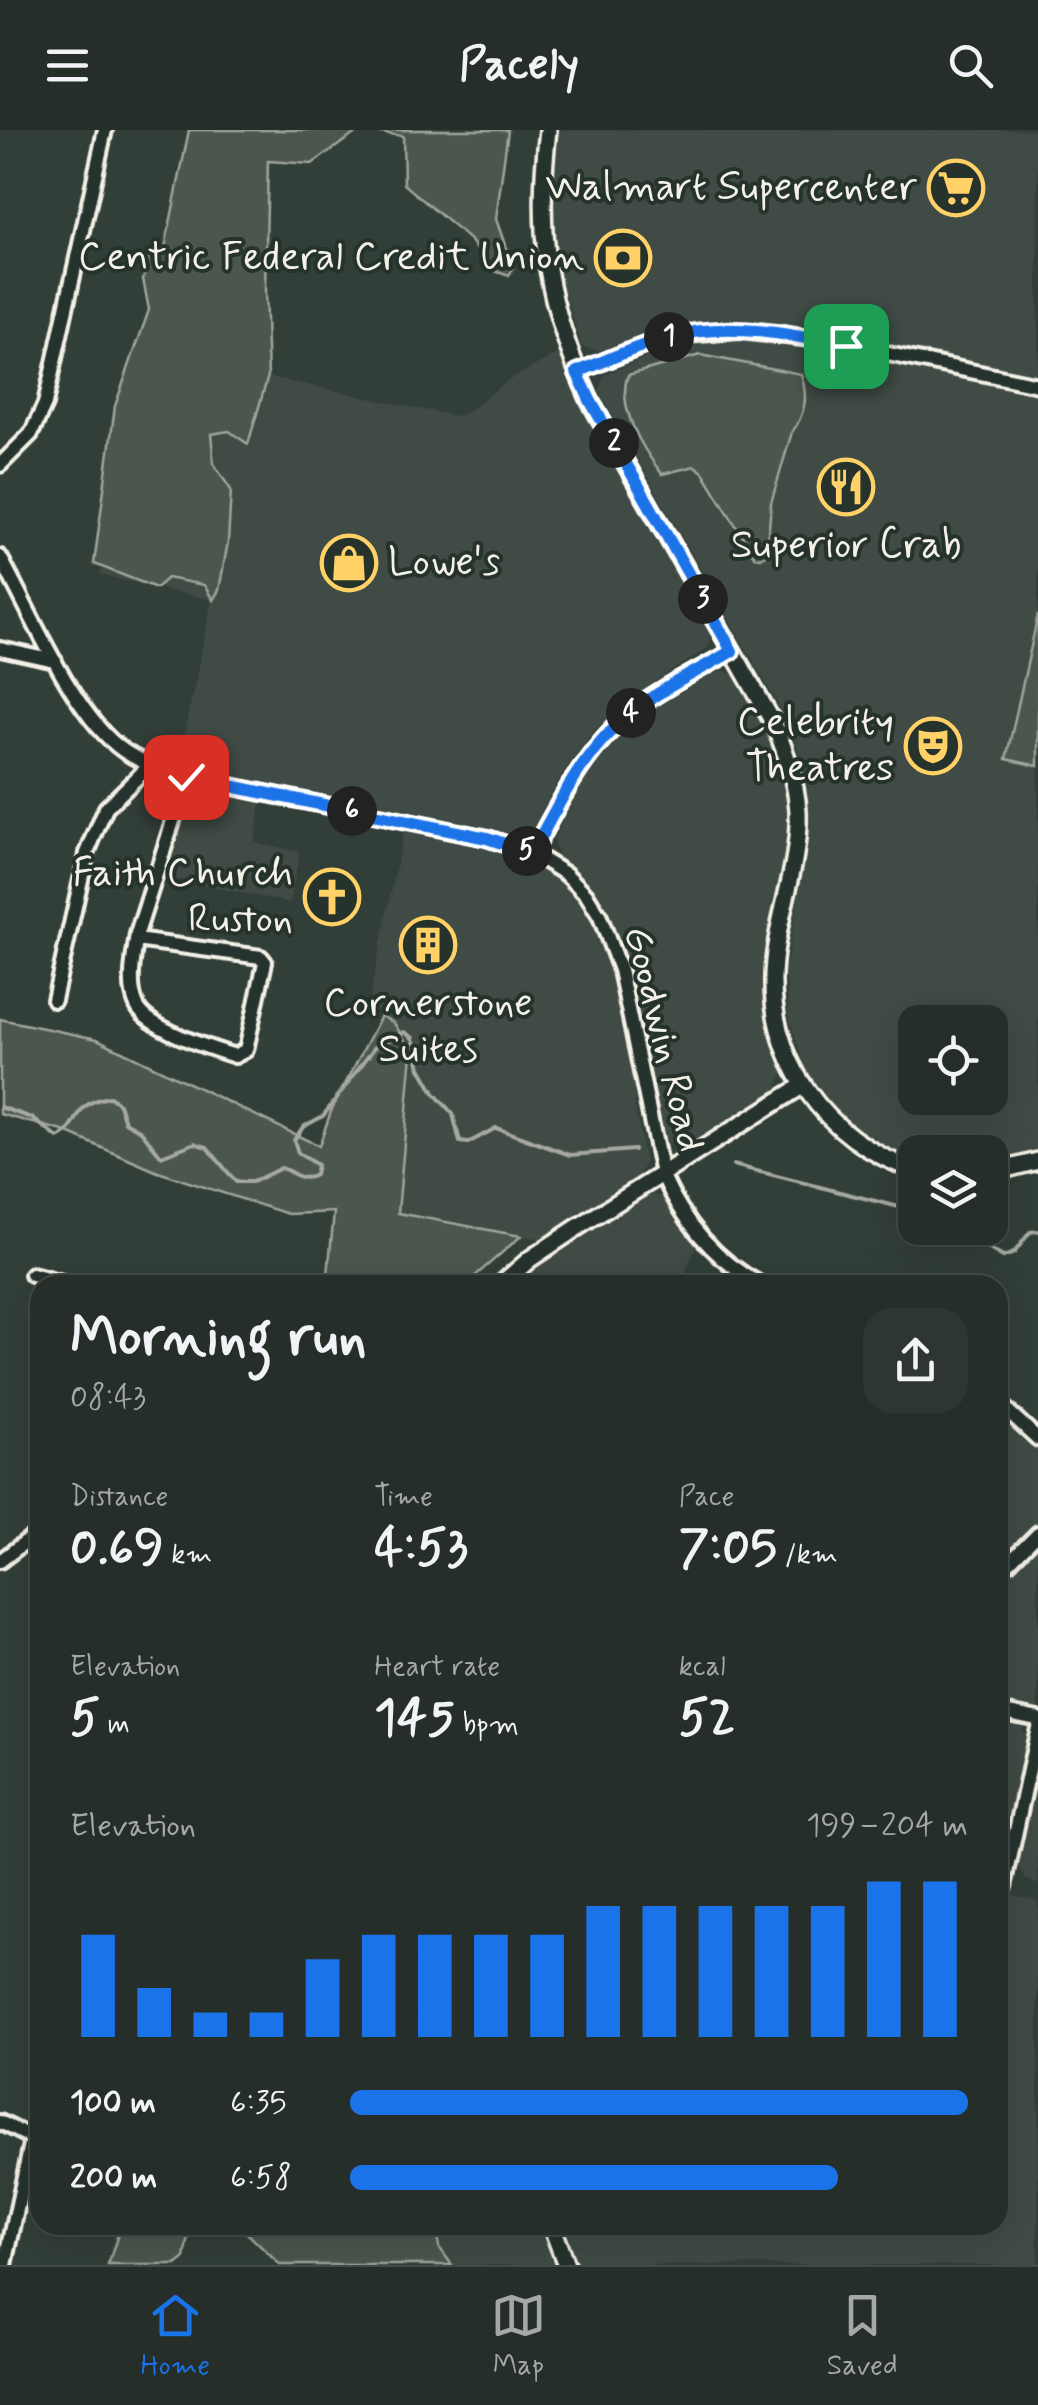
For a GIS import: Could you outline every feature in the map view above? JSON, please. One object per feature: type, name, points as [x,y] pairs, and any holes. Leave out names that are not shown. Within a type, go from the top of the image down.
[{"type":"street","points":[[0,466],[30,434],[45,404],[105,130]]},
{"type":"street","points":[[548,130],[542,192],[545,257],[554,306],[577,372],[774,724],[793,772],[798,811],[796,854],[774,960],[773,997],[780,1034],[802,1086],[838,1129],[876,1154],[898,1163]]},
{"type":"street","points":[[577,372],[670,336],[740,331],[821,340],[1038,386]]},
{"type":"street","name":"Goodwin Road","points":[[0,557],[55,661],[93,721],[112,742],[150,765],[186,777],[487,838],[532,853],[566,874],[586,894],[620,970],[662,1174],[696,1231],[742,1275]]},
{"type":"street","points":[[0,649],[55,661]]},
{"type":"street","points":[[532,853],[588,756],[613,728],[640,705],[732,651]]},
{"type":"street","points":[[54,1000],[93,838],[106,808],[150,765]]},
{"type":"street","points":[[136,940],[261,957],[265,962],[246,1050],[235,1056],[218,1051],[144,1017],[136,1004],[136,940],[186,777]]},
{"type":"street","points":[[512,1275],[530,1259],[802,1086]]},
{"type":"street","points":[[1008,1168],[1038,1161]]},
{"type":"street","points":[[1008,1411],[1038,1439]]},
{"type":"street","points":[[1008,1564],[1038,1533]]},
{"type":"street","points":[[0,1561],[30,1538]]},
{"type":"street","points":[[1008,1713],[1038,1719]]},
{"type":"street","points":[[1008,1868],[1038,1728]]},
{"type":"street","points":[[0,2122],[30,2137]]},
{"type":"street","points":[[5,2265],[30,2147]]},
{"type":"street","points":[[555,2235],[566,2265]]},
{"type":"shaded area","points":[[189,130],[360,130],[312,164],[268,161],[268,376],[248,444],[229,431],[211,434],[214,464],[231,490],[228,542],[219,590],[213,600],[204,585],[167,578],[156,588],[94,564],[115,406],[149,310],[143,279],[150,251],[165,248]]},
{"type":"shaded area","points":[[360,130],[508,130],[496,219],[513,268],[509,276],[492,270],[471,241],[404,184],[403,136]]},
{"type":"shaded area","points":[[559,130],[1038,130],[1038,1151],[1008,1157],[1008,1135],[898,1135],[898,1152],[845,1119],[823,1096],[805,1066],[789,1018],[785,971],[808,840],[808,789],[798,749],[780,708],[599,392],[604,375],[653,354],[695,344],[754,341],[759,320],[711,319],[655,330],[599,351],[582,347],[562,284],[553,222]]},
{"type":"shaded area","points":[[145,351],[454,416],[466,413],[507,381],[559,353],[577,398],[710,630],[709,647],[644,689],[593,731],[564,771],[532,830],[524,835],[431,821],[177,768],[212,600],[100,575]]},
{"type":"shaded area","points":[[700,355],[801,374],[804,404],[771,503],[767,554],[761,558],[755,557],[703,472],[695,466],[662,474],[628,414],[628,375]]},
{"type":"shaded area","points":[[1038,615],[1038,766],[1006,759]]},
{"type":"shaded area","points":[[721,670],[735,675],[760,717],[784,780],[785,847],[763,972],[766,1019],[783,1074],[776,1089],[690,1142],[675,1145],[661,1134],[617,935],[592,891],[558,856],[553,840],[579,788],[609,748],[647,712]]},
{"type":"shaded area","points":[[197,789],[262,800],[254,842],[300,852],[290,903],[160,876],[186,798]]},
{"type":"shaded area","points":[[404,828],[493,847],[541,866],[571,888],[584,904],[608,951],[630,1045],[645,1163],[639,1175],[541,1239],[398,1213],[412,1052],[394,1023],[381,1016],[369,1002]]},
{"type":"shaded area","points":[[381,1016],[394,1023],[412,1052],[398,1213],[521,1236],[476,1275],[328,1275],[334,1212],[288,1214],[158,1172],[63,1131],[0,1114],[0,1019],[97,1039],[319,1146],[331,1111]]},
{"type":"shaded area","points":[[648,1195],[669,1202],[697,1243],[685,1275],[525,1275]]},
{"type":"shaded area","points":[[1008,1418],[1038,1445],[1038,1523],[1008,1553]]},
{"type":"shaded area","points":[[1038,1546],[1038,1709],[1008,1702],[1008,1574]]},
{"type":"shaded area","points":[[1008,1724],[1022,1727],[1028,1739],[1008,1836]]},
{"type":"shaded area","points":[[1038,1764],[1038,1885],[1026,1879],[1018,1865]]},
{"type":"shaded area","points":[[1008,1894],[1038,1901],[1038,2265],[575,2265],[564,2235],[1008,2235]]},
{"type":"shaded area","points":[[118,2235],[189,2235],[185,2258],[176,2265],[108,2265]]},
{"type":"shaded area","points":[[249,2235],[437,2235],[439,2247],[452,2265],[280,2265]]},
{"type":"shaded area","points":[[437,2235],[549,2235],[561,2265],[452,2265],[439,2247]]},
{"type":"waterway","points":[[0,1107],[32,1118],[58,1138],[71,1128],[88,1104],[110,1097],[119,1104],[125,1122],[141,1131],[161,1156],[195,1143],[207,1147],[236,1182],[252,1182],[281,1168],[310,1177],[315,1175],[317,1165],[298,1153],[294,1140],[303,1127],[323,1116],[375,1047],[404,1032],[413,1038],[420,1068],[434,1093],[453,1114],[460,1142],[468,1143],[496,1128],[570,1155],[634,1150]]},
{"type":"waterway","points":[[733,1165],[898,1207]]},
{"type":"waterway","points":[[983,1245],[1003,1257],[1014,1253],[1030,1232],[1038,1231]]},
{"type":"place","name":"Walmart Supercenter","points":[[956,188]]},
{"type":"place","name":"Centric Federal Credit Union","points":[[623,258]]},
{"type":"place","name":"Superior Crab","points":[[846,487]]},
{"type":"place","name":"Lowe's","points":[[349,563]]},
{"type":"place","name":"Celebrity Theatres","points":[[933,746]]},
{"type":"place","name":"Faith Church Ruston","points":[[332,897]]},
{"type":"place","name":"Cornerstone Suites","points":[[428,945]]},
{"type":"route","points":[[186,777],[487,838],[532,853],[588,756],[613,728],[640,705],[732,651],[577,372],[670,336],[689,333],[780,334],[846,346]]}]
